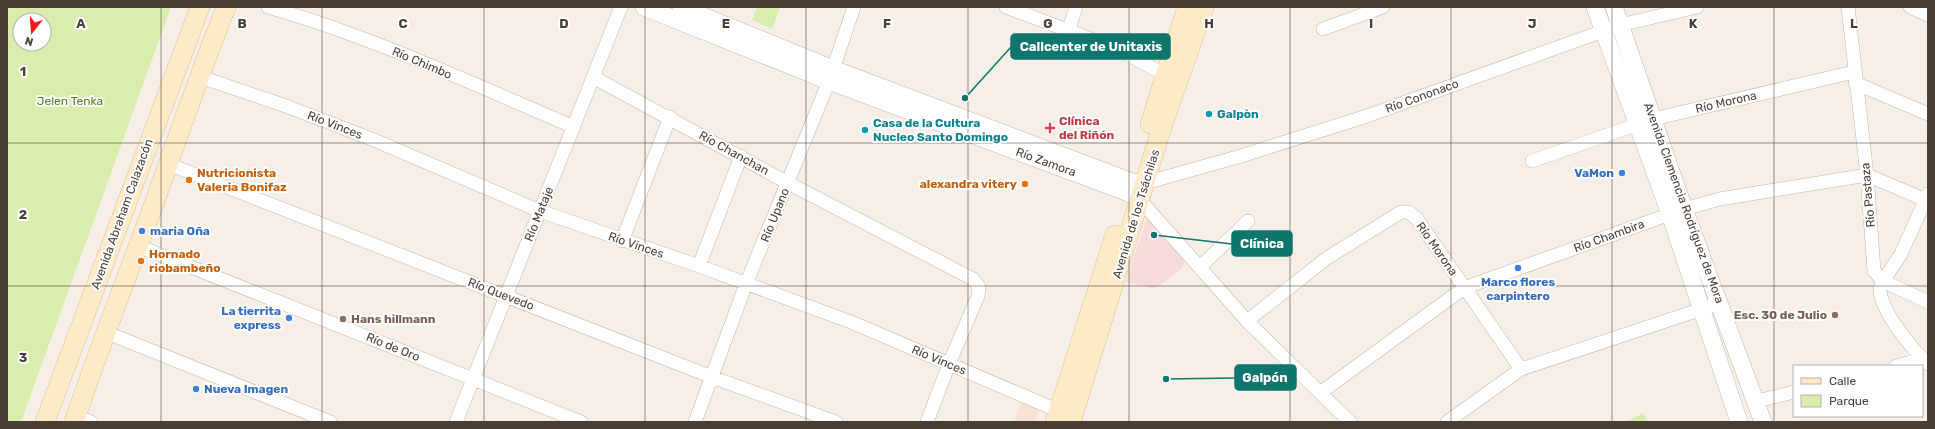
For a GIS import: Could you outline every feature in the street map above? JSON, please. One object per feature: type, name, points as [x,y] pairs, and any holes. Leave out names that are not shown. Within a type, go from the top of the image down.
[{"type":"main road","name":"Avenida Abraham Calazacón","points":[[45,422],[200,7]]},
{"type":"main road","name":"Avenida Abraham Calazacón","points":[[80,420],[105,332],[168,164],[198,76],[226,7]]},
{"type":"main road","name":"Avenida de los Tsáchilas","points":[[1065,418],[1137,190],[1165,75],[1187,7]]},
{"type":"main road","name":"Avenida de los Tsáchilas","points":[[1137,190],[1161,130],[1204,7]]},
{"type":"street","name":"Río Chimbo","points":[[268,7],[317,21],[404,55],[574,127]]},
{"type":"street","name":"Río Mataje","points":[[456,422],[622,7]]},
{"type":"street","name":"Río Zamora","points":[[644,7],[831,75],[1137,190],[1200,267],[1247,321],[1350,422]]},
{"type":"street","name":"Río Zamora","points":[[681,7],[831,75]]},
{"type":"street","name":"Río Upano","points":[[695,422],[746,284],[831,75],[854,7]]},
{"type":"street","points":[[1006,7],[1120,50],[1165,75]]},
{"type":"street","points":[[1069,30],[1076,7]]},
{"type":"street","points":[[1323,29],[1383,7]]},
{"type":"street","name":"Avenida Clemencia Rodríguez de Mora","points":[[1596,7],[1604,30],[1646,121]]},
{"type":"street","name":"Avenida Clemencia Rodríguez de Mora","points":[[1614,7],[1646,121],[1677,211],[1701,309],[1739,422]]},
{"type":"street","name":"Río Cononaco","points":[[1137,190],[1359,119],[1604,30],[1697,7]]},
{"type":"street","name":"Río Pastaza","points":[[1848,7],[1866,175],[1874,271],[1883,280]]},
{"type":"street","points":[[1910,7],[1928,15]]},
{"type":"street","name":"Río Vinces","points":[[198,76],[286,106],[352,131],[540,211],[622,241],[698,266],[851,322],[949,364],[1065,418]]},
{"type":"street","name":"Río Chanchan","points":[[593,77],[670,117],[788,183],[973,278],[979,287],[976,301],[949,364]]},
{"type":"street","points":[[1855,78],[1928,114]]},
{"type":"street","name":"Río Morona","points":[[1532,161],[1646,121],[1855,78]]},
{"type":"street","points":[[622,241],[670,117]]},
{"type":"street","points":[[698,266],[741,156]]},
{"type":"street","name":"Río Quevedo","points":[[168,164],[712,377],[836,422]]},
{"type":"street","points":[[1866,175],[1927,198],[1901,254],[1883,280],[1880,289],[1883,303],[1893,321],[1925,361],[1902,365]]},
{"type":"street","name":"Río Chambira","points":[[1320,392],[1464,288],[1677,211],[1720,199],[1866,175]]},
{"type":"street","name":"Avenida Clemencia Rodríguez de Mora","points":[[1677,211],[1720,303],[1757,401],[1763,422]]},
{"type":"street","name":"Río Morona","points":[[1247,321],[1327,258],[1401,212],[1409,212],[1417,219],[1521,369]]},
{"type":"street","points":[[1200,267],[1248,221]]},
{"type":"street","name":"Río de Oro","points":[[138,246],[581,422]]},
{"type":"street","points":[[1883,280],[1928,302]]},
{"type":"street","points":[[1447,422],[1521,369],[1720,303]]},
{"type":"street","points":[[105,332],[330,422]]},
{"type":"street","points":[[927,422],[949,364]]},
{"type":"street","points":[[1757,401],[1793,392]]},
{"type":"shaded area","points":[[1148,214],[1186,255],[1182,269],[1154,289],[1126,282]]},
{"type":"shaded area","points":[[1021,402],[1040,408],[1035,422],[1014,422]]},
{"type":"green space","name":"Jelen Tenka","points":[[7,7],[171,7],[21,422],[7,422]]},
{"type":"green space","points":[[757,7],[780,7],[772,29],[752,20]]},
{"type":"green space","points":[[1643,413],[1648,422],[1626,422]]},
{"type":"place","name":"Callcenter de Unitaxis","points":[[965,98]]},
{"type":"place","name":"Galpòn","points":[[1209,114]]},
{"type":"place","name":"Clínica del Riñón","points":[[1050,128]]},
{"type":"place","name":"Casa de la Cultura Nucleo Santo Domingo","points":[[865,130]]},
{"type":"place","name":"VaMon","points":[[1622,173]]},
{"type":"place","name":"Nutricionista Valeria Bonifaz","points":[[189,180]]},
{"type":"place","name":"alexandra vitery","points":[[1025,184]]},
{"type":"place","name":"maria Oña","points":[[142,231]]},
{"type":"place","name":"Clínica","points":[[1154,235]]},
{"type":"place","name":"Hornado riobambeño","points":[[141,261]]},
{"type":"place","name":"Marco flores carpintero","points":[[1518,268]]},
{"type":"place","name":"Esc. 30 de Julio","points":[[1835,315]]},
{"type":"place","name":"La tierrita express","points":[[289,318]]},
{"type":"place","name":"Hans hillmann","points":[[343,319]]},
{"type":"place","name":"Galpón","points":[[1166,379]]},
{"type":"place","name":"Nueva Imagen","points":[[196,389]]}]
